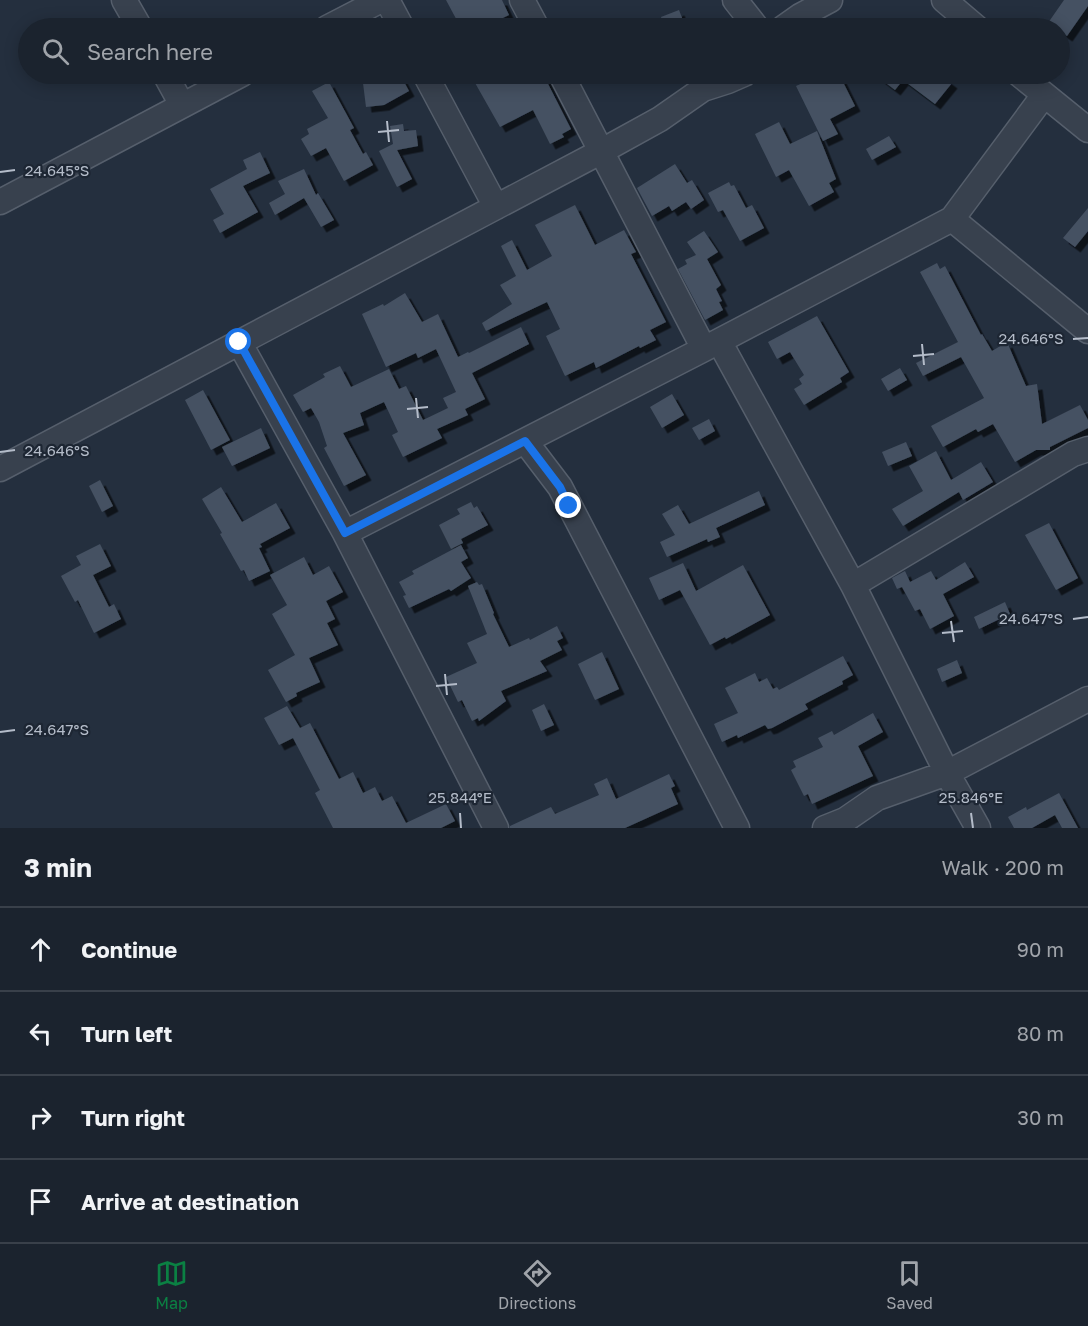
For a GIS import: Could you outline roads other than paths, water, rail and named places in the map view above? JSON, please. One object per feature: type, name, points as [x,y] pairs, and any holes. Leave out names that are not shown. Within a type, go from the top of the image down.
[{"type":"street","points":[[124,0],[134,18]]},
{"type":"street","points":[[346,18],[381,0]]},
{"type":"street","points":[[387,0],[397,18]]},
{"type":"street","points":[[522,0],[532,18]]},
{"type":"street","points":[[735,0],[749,18]]},
{"type":"street","points":[[797,18],[830,0]]},
{"type":"street","points":[[944,0],[965,18]]},
{"type":"street","points":[[170,84],[182,105]]},
{"type":"street","points":[[0,202],[223,84]]},
{"type":"street","points":[[430,84],[496,207]]},
{"type":"street","points":[[566,84],[712,345],[853,585],[947,773],[978,828]]},
{"type":"street","points":[[0,469],[602,151],[660,119],[703,89],[719,84]]},
{"type":"street","points":[[1031,84],[1088,130]]},
{"type":"street","points":[[345,533],[952,219],[1044,95]]},
{"type":"street","points":[[952,219],[1088,331]]},
{"type":"street","points":[[239,342],[345,533],[496,828]]},
{"type":"street","points":[[525,441],[560,487],[737,828]]},
{"type":"street","points":[[853,585],[1073,454],[1088,449]]},
{"type":"street","points":[[825,828],[845,820],[877,798],[947,773],[1088,699]]}]
